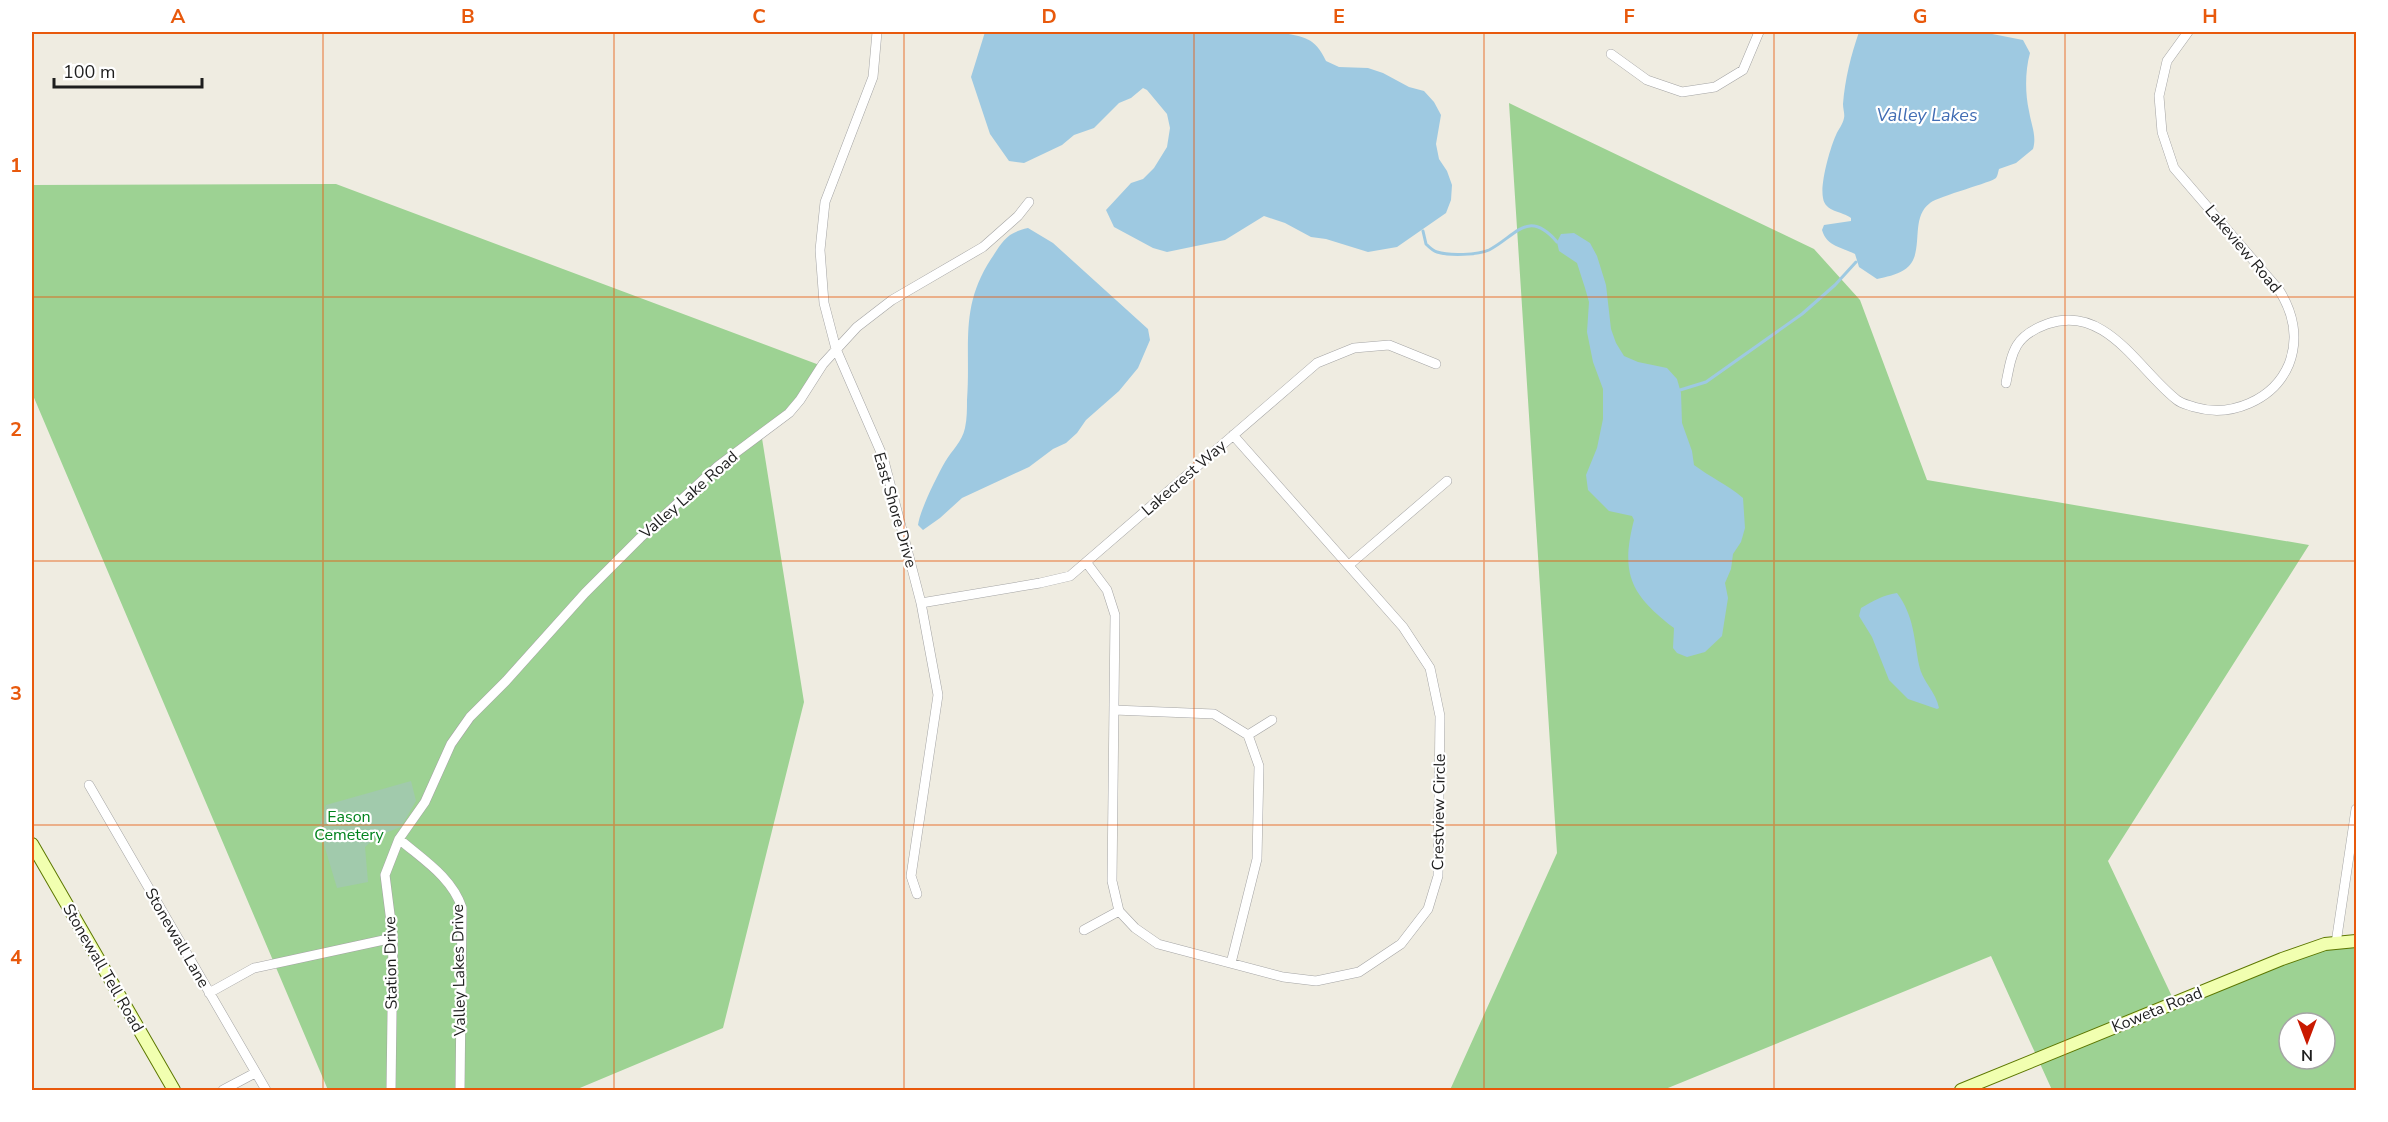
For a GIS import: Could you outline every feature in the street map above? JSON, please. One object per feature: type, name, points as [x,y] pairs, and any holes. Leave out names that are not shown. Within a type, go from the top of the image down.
[{"type":"street","name":"East Shore Drive","points":[[877,32],[873,77],[825,202],[820,250],[824,303],[836,349],[883,458],[921,603],[938,695],[911,876],[917,894]]},
{"type":"street","points":[[1611,54],[1647,80],[1682,92],[1715,87],[1743,70],[1759,32]]},
{"type":"street","name":"Lakeview Road","points":[[2006,383],[2012,350],[2032,329],[2057,321],[2089,323],[2121,343],[2178,402],[2204,410],[2236,409],[2266,395],[2284,375],[2293,352],[2290,307],[2279,290],[2174,168],[2162,132],[2159,96],[2167,61],[2188,32]]},
{"type":"street","name":"Valley Lake Road","points":[[399,839],[425,802],[451,744],[470,717],[506,681],[585,593],[718,466],[789,413],[836,349],[857,327],[892,300],[983,247],[1018,216],[1029,202]]},
{"type":"street","name":"Lakecrest Way","points":[[921,603],[1070,576],[1317,363],[1354,348],[1389,345],[1436,364]]},
{"type":"street","name":"Crestview Circle","points":[[1119,911],[1135,928],[1158,944],[1283,978],[1316,981],[1359,972],[1401,944],[1428,909],[1438,876],[1440,716],[1430,668],[1403,627],[1233,435]]},
{"type":"street","points":[[1349,565],[1447,481]]},
{"type":"street","points":[[1084,930],[1119,911],[1112,881],[1115,615],[1107,590],[1086,562]]},
{"type":"street","points":[[1114,710],[1214,714],[1248,735],[1259,766],[1257,859],[1231,963]]},
{"type":"street","points":[[1248,735],[1272,720]]},
{"type":"street","name":"Stonewall Lane","points":[[89,785],[266,1090]]},
{"type":"street","points":[[2336,943],[2356,809]]},
{"type":"street","name":"Station Drive","points":[[391,1090],[393,938],[385,875],[399,839]]},
{"type":"street","name":"Valley Lakes Drive","points":[[399,839],[450,884],[458,894],[462,908],[460,1090]]},
{"type":"street","name":"Stonewall Tell Road","points":[[32,844],[174,1090]]},
{"type":"street","points":[[209,993],[254,968],[393,938]]},
{"type":"street","name":"Koweta Road","points":[[1961,1090],[2282,959],[2325,944],[2356,941]]},
{"type":"street","points":[[223,1090],[255,1073]]},
{"type":"green space","points":[[1509,103],[1814,249],[1860,300],[1927,480],[2309,545],[2108,861],[2176,1005],[2331,944],[2356,945],[2356,1090],[2052,1090],[1991,956],[1663,1090],[1450,1090],[1557,853]]},
{"type":"green space","points":[[336,184],[822,366],[808,394],[761,432],[804,702],[723,1028],[575,1090],[328,1090],[32,393],[32,185]]},
{"type":"green space","name":"Eason Cemetery","points":[[411,781],[416,801],[401,827],[377,836],[365,847],[368,882],[337,888],[319,828],[326,805]]},
{"type":"water","points":[[985,32],[1280,32],[1308,39],[1322,53],[1326,61],[1339,67],[1368,68],[1383,73],[1409,87],[1424,91],[1434,102],[1441,115],[1436,144],[1439,159],[1452,185],[1451,200],[1446,213],[1397,247],[1368,252],[1326,239],[1311,237],[1285,223],[1264,216],[1225,240],[1167,252],[1153,248],[1114,227],[1106,210],[1131,183],[1143,179],[1154,168],[1167,147],[1170,128],[1167,114],[1143,88],[1131,98],[1119,103],[1094,128],[1074,135],[1062,145],[1024,163],[1009,161],[990,134],[971,77]]},
{"type":"water","name":"Valley Lakes","points":[[1859,32],[1982,32],[2023,40],[2030,53],[2026,89],[2034,135],[2033,149],[2016,163],[1999,169],[1997,177],[1993,180],[1930,203],[1920,218],[1917,247],[1911,264],[1898,273],[1877,279],[1859,267],[1855,254],[1827,240],[1822,230],[1824,225],[1851,221],[1851,218],[1830,209],[1824,203],[1822,192],[1828,157],[1844,118],[1845,85]]},
{"type":"water","points":[[1028,228],[1053,243],[1148,329],[1150,340],[1138,368],[1119,391],[1086,420],[1066,443],[1053,449],[1029,467],[962,498],[923,530],[918,525],[925,502],[942,468],[964,433],[967,410],[968,328],[974,294],[981,277],[1002,243],[1015,232]]},
{"type":"water","points":[[1574,233],[1590,243],[1597,256],[1606,285],[1611,329],[1624,356],[1638,362],[1667,368],[1677,379],[1681,393],[1682,423],[1692,451],[1694,465],[1743,498],[1745,528],[1741,542],[1733,554],[1731,569],[1725,583],[1728,598],[1722,636],[1705,652],[1687,657],[1677,653],[1673,648],[1674,628],[1648,605],[1633,582],[1628,555],[1634,520],[1632,516],[1609,511],[1588,490],[1586,475],[1597,448],[1603,419],[1603,389],[1593,362],[1587,332],[1589,302],[1585,288],[1577,263],[1559,251],[1557,242],[1561,234]]},
{"type":"water","points":[[1897,593],[1907,610],[1919,665],[1935,697],[1939,708],[1937,709],[1908,699],[1889,680],[1872,637],[1859,616],[1861,608]]},
{"type":"waterway","points":[[1423,231],[1426,244],[1430,248],[1449,254],[1484,252],[1522,228],[1530,226],[1547,232],[1557,242]]},
{"type":"waterway","points":[[1680,390],[1706,382],[1802,314],[1835,285],[1856,262]]}]
